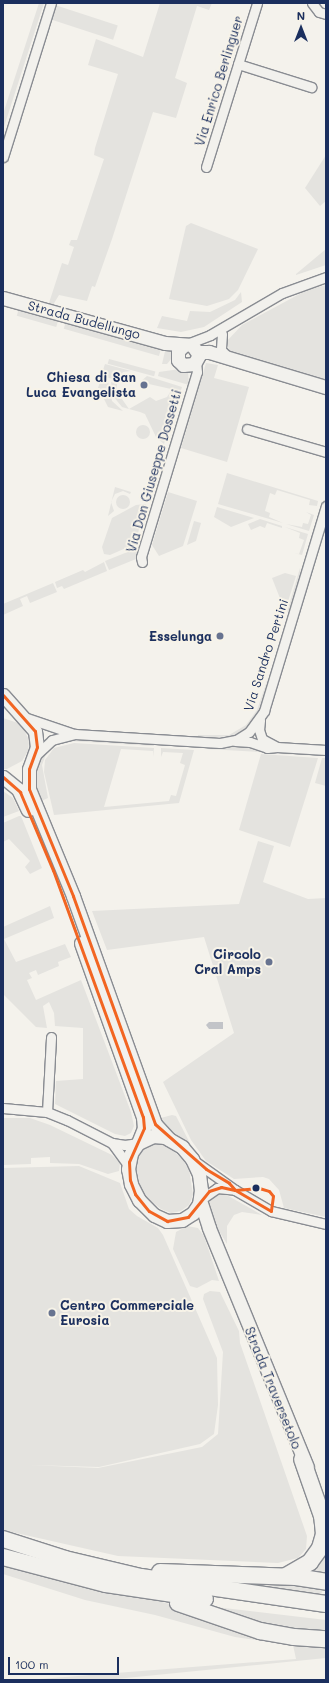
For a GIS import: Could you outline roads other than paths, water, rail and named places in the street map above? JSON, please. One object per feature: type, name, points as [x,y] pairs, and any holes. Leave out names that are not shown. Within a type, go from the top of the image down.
[{"type":"highway","points":[[274,1577],[291,1574],[304,1568],[316,1555],[322,1541],[322,1519],[302,1459]]},
{"type":"highway","points":[[3,1539],[35,1550],[141,1577],[324,1609]]},
{"type":"highway","points":[[35,1550],[149,1571],[274,1577],[326,1582]]},
{"type":"highway","points":[[3,1557],[75,1577],[168,1594],[324,1609]]},
{"type":"highway","points":[[75,1577],[111,1591],[178,1603],[260,1631],[294,1637],[326,1639]]},
{"type":"main road","name":"Strada Budellungo","points":[[3,298],[183,348]]},
{"type":"main road","points":[[196,358],[192,345],[183,348],[180,362],[196,358],[219,357],[326,387]]},
{"type":"main road","name":"Strada Traversetolo","points":[[3,695],[32,726],[36,736],[33,760],[28,778],[29,789],[73,896],[155,1124],[169,1138],[182,1147],[192,1159],[200,1179],[200,1200],[209,1228],[239,1298],[264,1350],[307,1457],[326,1512]]},
{"type":"main road","points":[[3,711],[23,717]]},
{"type":"main road","points":[[3,777],[19,773],[33,760]]},
{"type":"main road","points":[[3,777],[14,785],[21,795],[70,914],[143,1117],[144,1128],[138,1143],[131,1153],[128,1165],[131,1184],[143,1206],[164,1220],[182,1220],[209,1228]]},
{"type":"main road","points":[[138,1143],[153,1136],[169,1138]]},
{"type":"main road","points":[[182,1220],[193,1213],[200,1200]]},
{"type":"main road","name":"Strada Traversetolo","points":[[239,1298],[243,1314],[302,1459],[312,1475]]},
{"type":"street","points":[[3,157],[51,3]]},
{"type":"street","name":"Via Enrico Berlinguer","points":[[206,167],[257,3]]},
{"type":"street","points":[[312,3],[319,12],[326,14]]},
{"type":"street","points":[[238,64],[311,87]]},
{"type":"street","points":[[183,348],[210,335],[282,293],[326,277]]},
{"type":"street","points":[[196,358],[206,342],[222,334],[243,315]]},
{"type":"street","points":[[222,334],[222,350],[233,362]]},
{"type":"street","name":"Via Don Giuseppe Dossetti","points":[[142,562],[141,557],[191,387],[191,372],[196,358]]},
{"type":"street","points":[[247,429],[326,452]]},
{"type":"street","name":"Via Sandro Pertini","points":[[230,742],[249,732],[261,717],[326,506]]},
{"type":"street","points":[[23,717],[75,734],[253,742]]},
{"type":"street","points":[[260,736],[261,717]]},
{"type":"street","points":[[278,747],[265,742],[256,731],[249,732],[248,739],[267,748],[278,747],[326,750]]},
{"type":"street","points":[[33,760],[48,742],[75,734]]},
{"type":"street","points":[[47,1112],[51,1037]]},
{"type":"street","points":[[3,1108],[47,1112],[112,1143],[125,1145],[138,1143]]},
{"type":"street","points":[[112,1143],[128,1165]]},
{"type":"street","points":[[192,1159],[235,1190],[271,1210],[326,1224]]},
{"type":"street","points":[[200,1200],[209,1191],[217,1188],[235,1190]]},
{"type":"place","name":"Chiesa di San Luca Evangelista","points":[[144,385]]},
{"type":"place","name":"Esselunga","points":[[220,636]]},
{"type":"place","name":"Circolo Cral Amps","points":[[269,962]]},
{"type":"place","name":"Centro Commerciale Eurosia","points":[[52,1313]]}]
